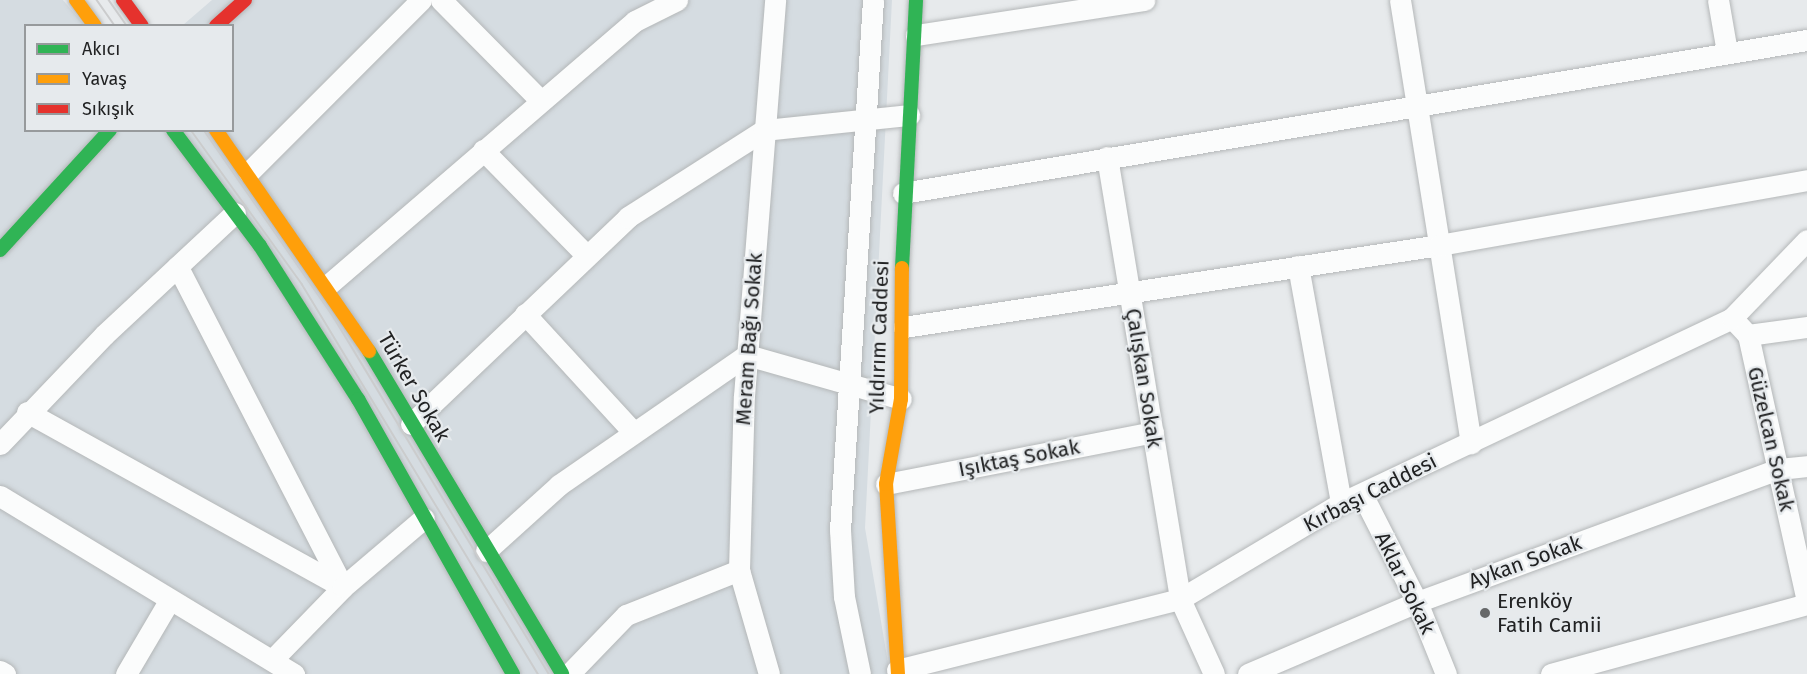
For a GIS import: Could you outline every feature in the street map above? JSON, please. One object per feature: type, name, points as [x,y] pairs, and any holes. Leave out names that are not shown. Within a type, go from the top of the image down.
[{"type":"main road","points":[[76,0],[94,24]]},
{"type":"main road","points":[[123,0],[141,24]]},
{"type":"main road","points":[[218,24],[245,0]]},
{"type":"main road","name":"Yıldırım Caddesi","points":[[898,672],[886,484],[900,399],[904,327],[903,193],[916,35],[916,0]]},
{"type":"main road","points":[[0,250],[108,132]]},
{"type":"main road","points":[[174,132],[235,213],[358,399],[513,674]]},
{"type":"main road","name":"Türker Sokak","points":[[218,132],[249,172],[328,285],[562,674]]},
{"type":"street","points":[[249,172],[421,0]]},
{"type":"street","points":[[441,0],[540,100]]},
{"type":"street","points":[[328,285],[540,100],[635,21],[677,0]]},
{"type":"street","name":"Meram Bağı Sokak","points":[[769,674],[739,570],[747,355],[775,0]]},
{"type":"street","points":[[860,674],[841,558],[848,384],[873,0]]},
{"type":"street","points":[[916,35],[1144,0]]},
{"type":"street","points":[[1400,0],[1471,443]]},
{"type":"street","points":[[1718,0],[1727,52]]},
{"type":"street","points":[[903,193],[1807,40]]},
{"type":"street","points":[[411,424],[628,217],[764,130],[909,115]]},
{"type":"street","points":[[483,150],[587,256]]},
{"type":"street","name":"Çalışkan Sokak","points":[[1107,157],[1180,599],[1214,674]]},
{"type":"street","points":[[904,327],[1130,289],[1439,245],[1807,180]]},
{"type":"street","points":[[0,444],[27,412],[235,213]]},
{"type":"street","name":"Kırbaşı Caddesi","points":[[898,672],[1180,599],[1341,503],[1732,318],[1807,240]]},
{"type":"street","points":[[177,266],[343,587]]},
{"type":"street","points":[[1298,266],[1341,503]]},
{"type":"street","points":[[525,314],[634,433]]},
{"type":"street","points":[[1732,318],[1748,335],[1807,327]]},
{"type":"street","name":"Güzelcan Sokak","points":[[1748,335],[1807,603]]},
{"type":"street","points":[[486,551],[559,484],[747,355],[900,399]]},
{"type":"street","points":[[27,412],[343,587]]},
{"type":"street","name":"Işıktaş Sokak","points":[[886,484],[1153,432]]},
{"type":"street","name":"Aykan Sokak","points":[[1248,674],[1417,602],[1779,470],[1807,466]]},
{"type":"street","name":"Aklar Sokak","points":[[1362,494],[1417,602],[1446,674]]},
{"type":"street","points":[[0,496],[169,602],[294,674]]},
{"type":"street","points":[[273,660],[343,587],[424,518]]},
{"type":"street","points":[[569,674],[626,615],[739,570]]},
{"type":"street","points":[[126,674],[169,602]]},
{"type":"street","points":[[1551,674],[1807,603]]},
{"type":"street","points":[[0,671],[6,674]]},
{"type":"shaded area","points":[[0,0],[63,0],[83,24],[24,24],[24,132],[234,132],[234,24],[184,24],[212,0],[892,0],[865,528],[890,674],[0,674]]},
{"type":"tram line","points":[[97,0],[114,24]]},
{"type":"tram line","points":[[109,0],[126,24]]},
{"type":"tram line","points":[[192,132],[302,284],[538,674]]},
{"type":"tram line","points":[[205,132],[332,314],[549,674]]},
{"type":"traffic: fast","points":[[902,268],[916,0]]},
{"type":"traffic: fast","points":[[0,250],[108,132]]},
{"type":"traffic: fast","points":[[174,132],[260,246],[358,399],[513,674]]},
{"type":"traffic: fast","points":[[369,351],[562,674]]},
{"type":"traffic: slow","points":[[76,0],[94,24]]},
{"type":"traffic: slow","points":[[217,132],[369,351]]},
{"type":"traffic: slow","points":[[898,674],[886,484],[901,399],[902,268]]},
{"type":"traffic: jam","points":[[123,0],[141,24]]},
{"type":"traffic: jam","points":[[218,24],[245,0]]},
{"type":"place","name":"Erenköy Fatih Camii","points":[[1485,613]]}]
